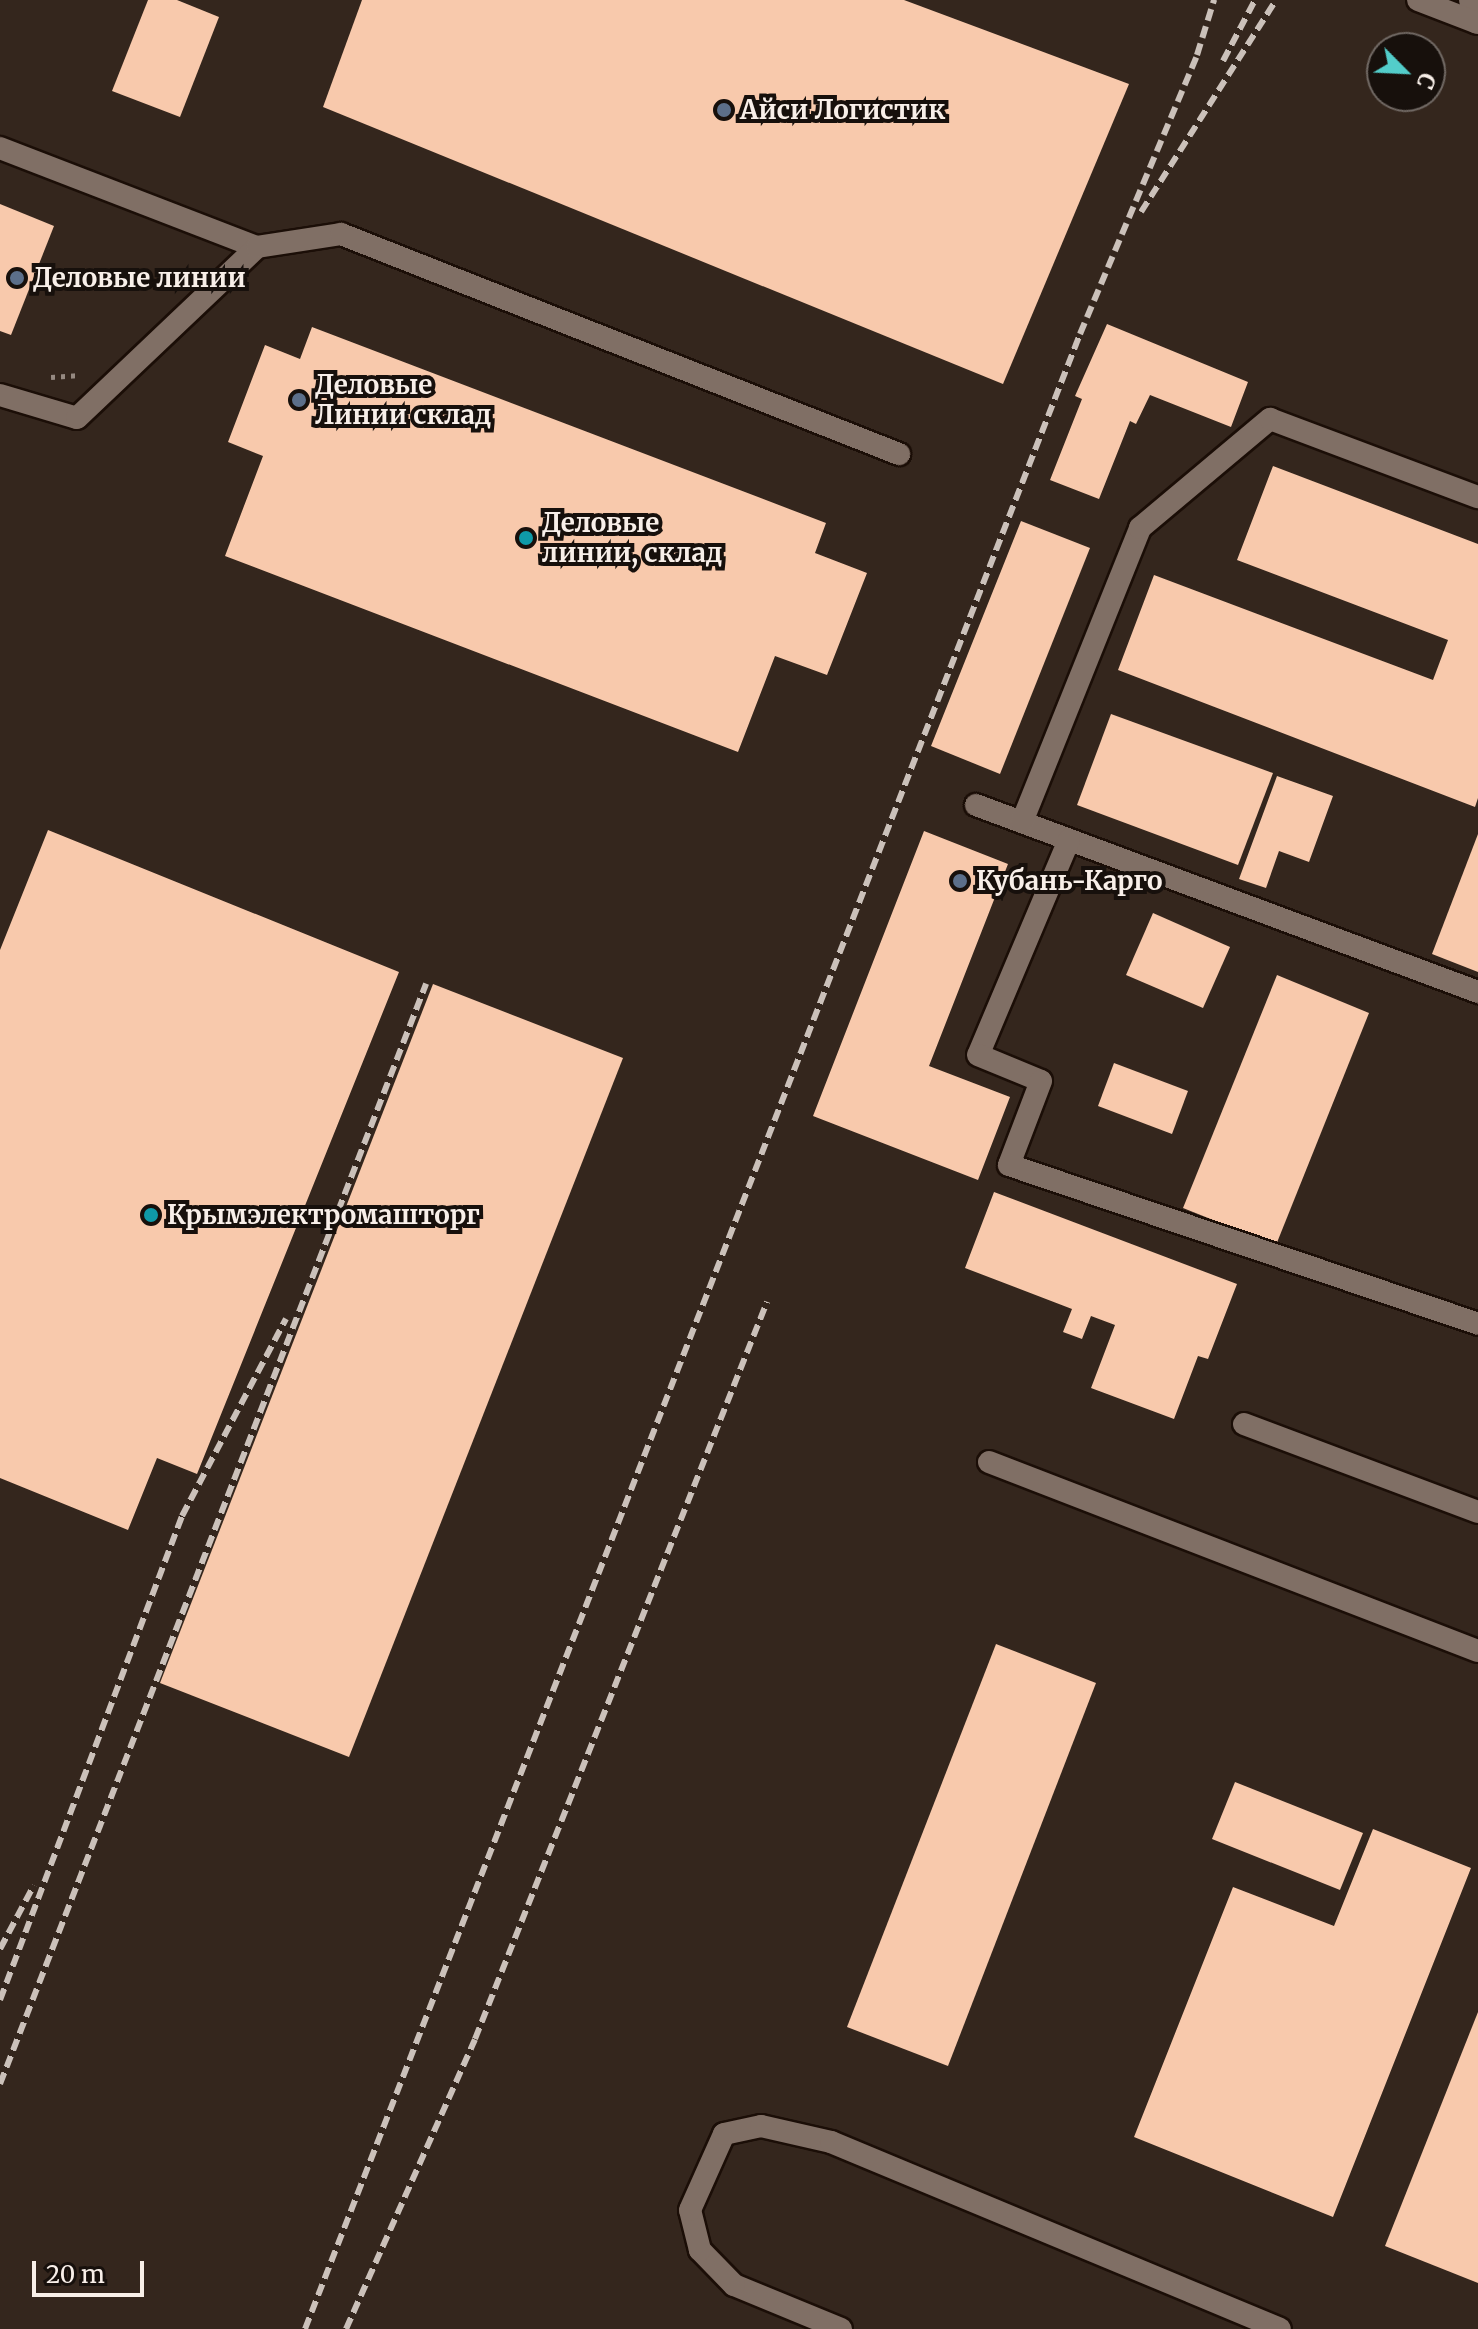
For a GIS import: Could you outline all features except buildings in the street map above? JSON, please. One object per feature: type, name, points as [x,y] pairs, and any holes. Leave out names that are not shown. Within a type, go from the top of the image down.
[{"type":"street","points":[[1418,0],[1475,15]]},
{"type":"street","points":[[0,148],[257,247],[341,234],[899,454]]},
{"type":"street","points":[[0,395],[77,418],[257,247]]},
{"type":"street","points":[[1022,822],[1140,528],[1270,419],[1478,497]]},
{"type":"street","points":[[976,805],[1478,992]]},
{"type":"street","points":[[1069,840],[978,1055],[1041,1081],[1009,1165],[1478,1324]]},
{"type":"street","points":[[1244,1424],[1478,1512]]},
{"type":"street","points":[[989,1462],[1478,1651]]},
{"type":"street","points":[[841,2329],[734,2285],[700,2250],[690,2210],[724,2134],[761,2126],[831,2142],[1280,2329]]},
{"type":"path","points":[[44,377],[82,374]]},
{"type":"railway","points":[[305,2329],[1080,334],[1197,55],[1214,0]]},
{"type":"railway","points":[[1223,61],[1255,0]]},
{"type":"railway","points":[[1141,212],[1276,0]]},
{"type":"railway","points":[[0,2084],[426,984]]},
{"type":"railway","points":[[346,2329],[475,2039],[767,1302]]},
{"type":"railway","points":[[0,2000],[182,1516],[286,1319]]},
{"type":"railway","points":[[0,1949],[34,1885]]},
{"type":"place","name":"Айси Логистик","points":[[724,110]]},
{"type":"place","name":"Деловые линии","points":[[17,278]]},
{"type":"place","name":"Деловые Линии склад","points":[[299,400]]},
{"type":"place","name":"Деловые линии, склад","points":[[526,538]]},
{"type":"place","name":"Кубань-Карго","points":[[960,881]]},
{"type":"place","name":"Крымэлектромашторг","points":[[151,1215]]}]
